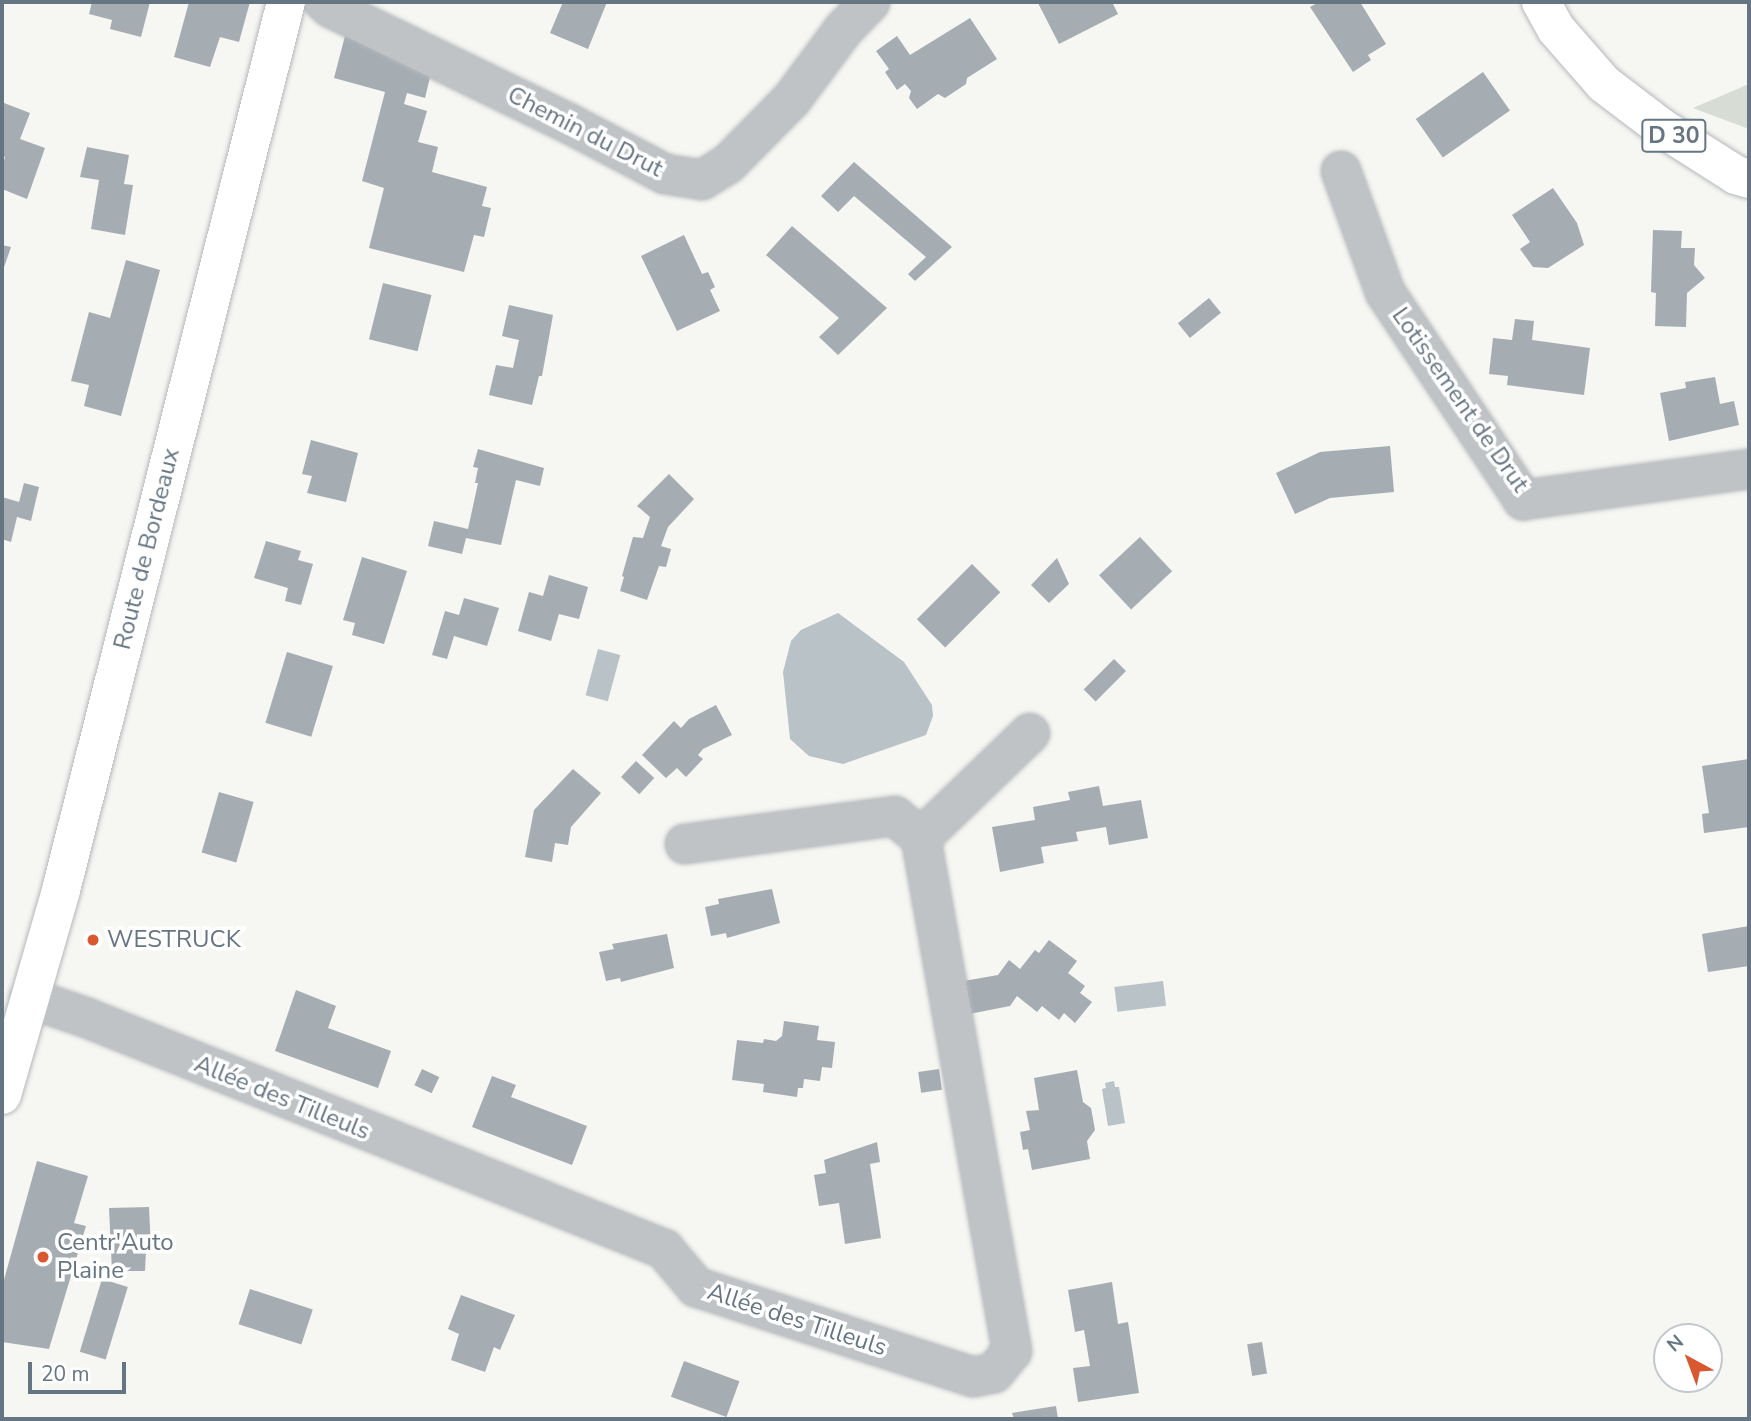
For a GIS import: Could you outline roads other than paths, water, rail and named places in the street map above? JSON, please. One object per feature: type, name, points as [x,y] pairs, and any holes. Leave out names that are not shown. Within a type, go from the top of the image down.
[{"type":"main road","name":"Route de Bordeaux","points":[[2,1095],[61,890],[286,2]]},
{"type":"main road","name":"D 30","points":[[1541,2],[1556,29],[1604,84],[1662,128],[1736,176],[1749,179]]},
{"type":"street","name":"Chemin du Drut","points":[[324,2],[331,8],[558,117],[665,174],[702,180],[728,164],[792,99],[843,30],[870,2]]},
{"type":"street","name":"Lotissement de Drut","points":[[1341,171],[1385,292],[1522,500],[1749,469]]},
{"type":"street","points":[[685,844],[895,816],[921,838],[1030,733]]},
{"type":"street","name":"Allée des Tilleuls","points":[[29,998],[87,1018],[664,1249],[696,1287],[974,1377],[995,1373],[1012,1351],[921,838]]},
{"type":"place","name":"WESTRUCK","points":[[93,940]]},
{"type":"place","name":"Centr'Auto Plaine","points":[[43,1257]]}]
